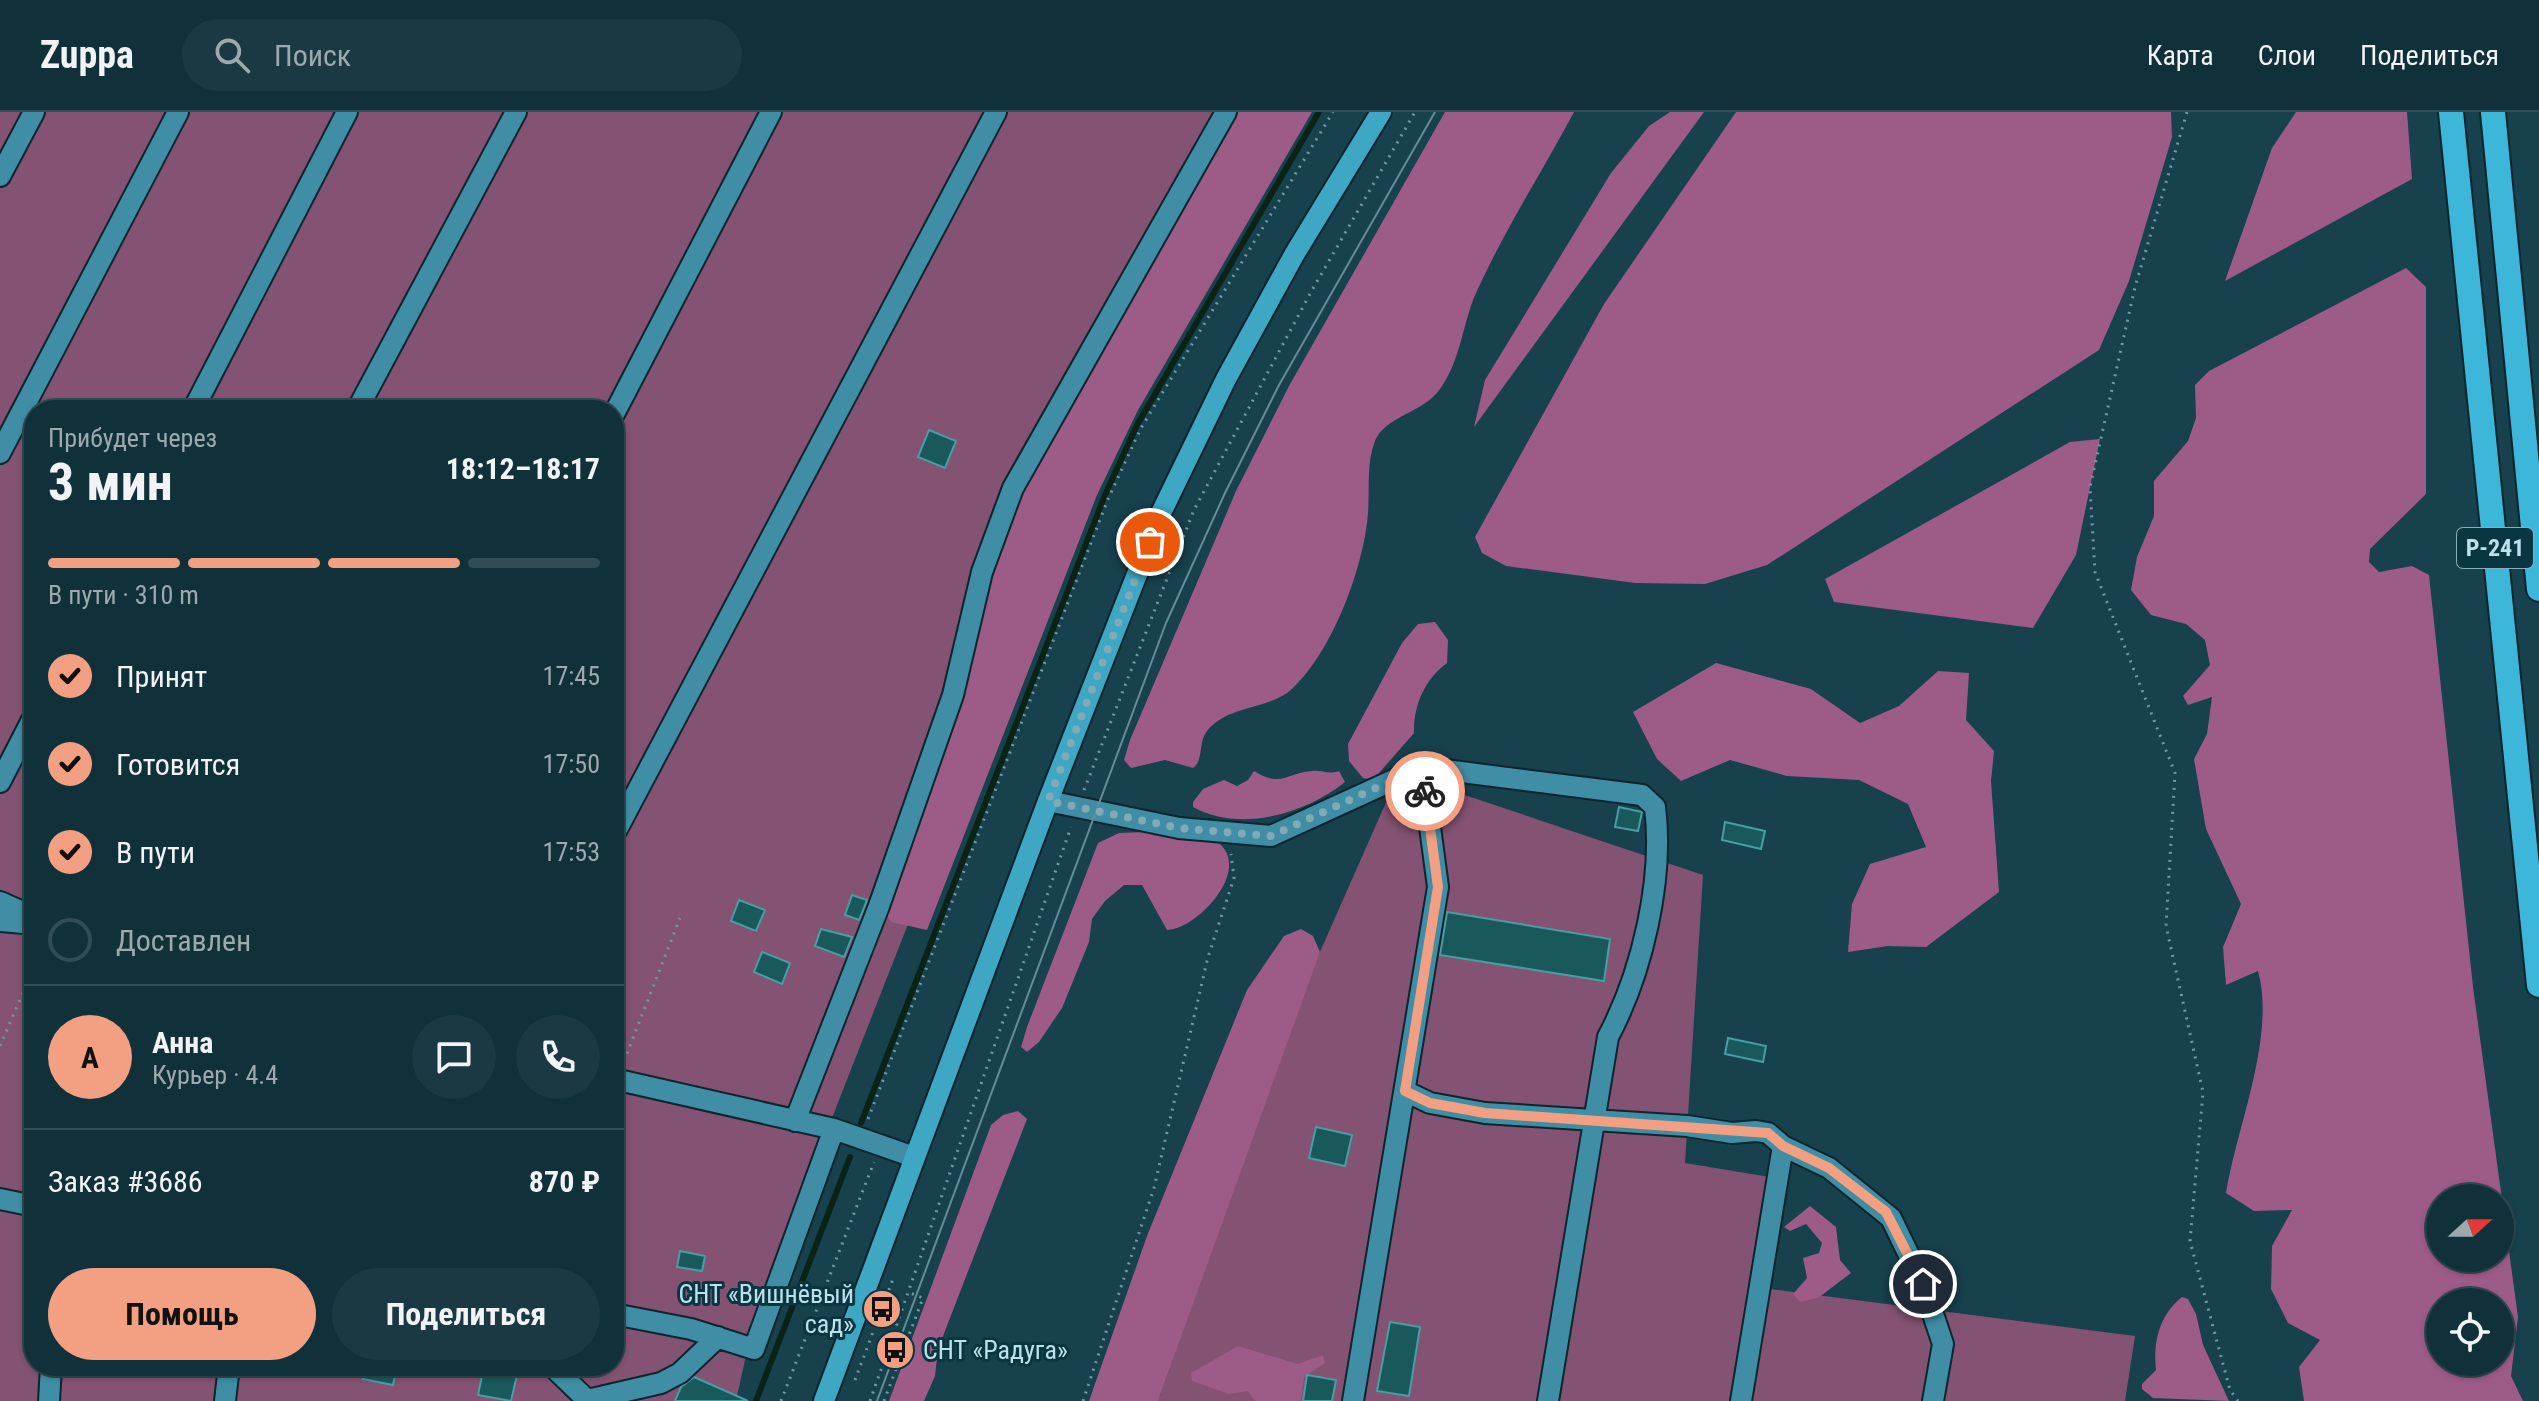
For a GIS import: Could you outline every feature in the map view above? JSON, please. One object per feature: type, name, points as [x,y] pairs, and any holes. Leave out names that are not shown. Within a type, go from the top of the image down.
[{"type":"highway","name":"Р-241","points":[[2451,112],[2539,985]]},
{"type":"highway","name":"Р-241","points":[[2493,112],[2539,589]]},
{"type":"main road","points":[[824,1401],[1048,801],[1168,499],[1226,379],[1287,268],[1381,112]]},
{"type":"street","points":[[0,176],[34,112]]},
{"type":"street","points":[[28,400],[178,112]]},
{"type":"street","points":[[198,400],[347,112]]},
{"type":"street","points":[[362,400],[516,112]]},
{"type":"street","points":[[621,400],[771,112]]},
{"type":"street","points":[[624,816],[996,112]]},
{"type":"street","points":[[795,1121],[879,906],[953,695],[982,572],[1013,488],[1226,112]]},
{"type":"street","points":[[0,453],[24,407]]},
{"type":"street","points":[[0,782],[24,735]]},
{"type":"street","points":[[1048,801],[1179,828],[1271,836],[1422,767],[1642,795],[1655,807],[1659,837],[1645,935],[1630,996],[1608,1037],[1548,1401]]},
{"type":"street","points":[[1353,1401],[1438,887],[1422,767]]},
{"type":"street","points":[[0,902],[24,913]]},
{"type":"street","points":[[0,921],[24,923]]},
{"type":"street","points":[[624,1082],[834,1129],[914,1157]]},
{"type":"street","points":[[1405,1091],[1430,1103],[1485,1113],[1687,1126],[1732,1133],[1768,1133],[1783,1146],[1829,1168],[1891,1218],[1923,1284],[1943,1344],[1933,1401]]},
{"type":"street","points":[[624,1316],[718,1337],[754,1349],[834,1129]]},
{"type":"street","points":[[1741,1401],[1783,1146]]},
{"type":"street","points":[[0,1199],[24,1204]]},
{"type":"street","points":[[561,1376],[584,1400],[620,1395],[661,1383],[680,1373],[718,1337]]},
{"type":"street","points":[[49,1401],[50,1376]]},
{"type":"street","points":[[225,1401],[228,1376]]},
{"type":"path","points":[[861,1138],[1108,499],[1141,428],[1333,112]]},
{"type":"path","points":[[870,1401],[1077,808],[1194,510],[1295,319],[1415,112]]},
{"type":"path","points":[[2187,112],[2135,287],[2090,487],[2095,572],[2175,773],[2166,926],[2203,1092],[2190,1241],[2230,1390],[2238,1401]]},
{"type":"path","points":[[1083,1401],[1154,1188],[1205,971],[1228,904],[1234,861],[1222,832]]},
{"type":"path","points":[[624,1058],[680,918]]},
{"type":"path","points":[[0,1046],[24,990]]},
{"type":"path","points":[[781,1401],[881,1144]]},
{"type":"path","points":[[855,1380],[893,1279]]},
{"type":"path","points":[[884,1401],[923,1298],[910,1293]]},
{"type":"shaded area","points":[[0,112],[1293,112],[1080,486],[755,1314],[736,1401],[0,1401]]},
{"type":"shaded area","points":[[1234,112],[1312,112],[1138,410],[1097,495],[927,930],[891,922],[884,909],[991,568],[1021,486]]},
{"type":"shaded area","points":[[1445,112],[1574,112],[1476,293],[1447,378],[1433,397],[1387,426],[1375,441],[1370,458],[1368,513],[1360,558],[1344,606],[1308,672],[1293,688],[1273,701],[1216,722],[1204,735],[1199,760],[1193,768],[1165,760],[1131,768],[1124,760],[1130,740],[1236,491],[1289,386]]},
{"type":"shaded area","points":[[1670,112],[1704,112],[1474,427],[1485,380],[1611,173],[1649,126]]},
{"type":"shaded area","points":[[1736,112],[2171,112],[2172,137],[2129,281],[2099,350],[1767,565],[1705,584],[1635,583],[1506,566],[1482,553],[1475,537],[1604,304]]},
{"type":"shaded area","points":[[2296,112],[2407,112],[2412,179],[2225,281],[2272,148]]},
{"type":"shaded area","points":[[2406,268],[2426,287],[2426,494],[2370,549],[2369,562],[2379,572],[2412,566],[2429,575],[2473,987],[2500,1184],[2426,1184],[2426,1272],[2512,1272],[2518,1317],[2514,1351],[2514,1288],[2426,1288],[2426,1376],[2511,1376],[2523,1401],[2304,1401],[2299,1367],[2320,1340],[2288,1323],[2271,1289],[2272,1246],[2292,1210],[2254,1211],[2226,1193],[2259,1052],[2262,996],[2258,971],[2226,985],[2223,947],[2241,904],[2206,829],[2194,759],[2207,734],[2212,697],[2188,705],[2183,696],[2210,665],[2205,640],[2186,624],[2151,615],[2131,590],[2137,557],[2154,516],[2154,481],[2188,441],[2196,418],[2195,385],[2209,371]]},
{"type":"shaded area","points":[[2100,439],[2076,555],[2033,628],[1834,602],[1825,579],[2070,442]]},
{"type":"shaded area","points":[[1435,622],[1448,640],[1447,663],[1432,677],[1422,694],[1414,733],[1373,780],[1363,778],[1349,761],[1348,744],[1402,643],[1418,624]]},
{"type":"shaded area","points":[[1716,663],[1811,689],[1860,723],[1899,706],[1938,671],[1969,673],[1966,720],[1994,751],[1991,781],[1999,892],[1926,947],[1888,946],[1848,952],[1852,904],[1870,864],[1926,847],[1908,804],[1859,780],[1787,776],[1730,760],[1681,781],[1657,759],[1633,712]]},
{"type":"shaded area","points":[[1254,771],[1278,779],[1303,772],[1339,771],[1345,782],[1311,803],[1272,816],[1231,819],[1193,807],[1193,802],[1203,789],[1224,780],[1237,786],[1248,780]]},
{"type":"shaded area","points":[[1399,773],[1703,875],[1685,1163],[1787,1180],[1770,1289],[2135,1336],[2125,1401],[1158,1401],[1304,988]]},
{"type":"shaded area","points":[[1119,833],[1205,836],[1220,844],[1228,856],[1229,870],[1224,884],[1216,898],[1191,921],[1167,930],[1142,885],[1124,885],[1105,901],[1092,919],[1089,942],[1062,1008],[1039,1042],[1027,1052],[1021,1047],[1027,1027],[1098,843]]},
{"type":"shaded area","points":[[1301,929],[1313,936],[1320,952],[1158,1401],[1089,1401],[1147,1236],[1247,990],[1284,936]]},
{"type":"shaded area","points":[[1018,1111],[1027,1119],[938,1349],[935,1376],[924,1401],[889,1401],[991,1125],[1003,1115]]},
{"type":"shaded area","points":[[1810,1206],[1836,1227],[1840,1260],[1851,1273],[1818,1298],[1800,1302],[1793,1294],[1807,1278],[1803,1258],[1819,1253],[1822,1243],[1806,1224],[1790,1231],[1784,1227]]},
{"type":"shaded area","points":[[2182,1297],[2188,1299],[2196,1314],[2203,1345],[2229,1401],[2153,1398],[2142,1389],[2142,1384],[2156,1370],[2159,1330],[2168,1312]]},
{"type":"shaded area","points":[[1238,1346],[1298,1364],[1323,1355],[1325,1363],[1304,1377],[1301,1401],[1255,1401],[1248,1391],[1229,1394],[1192,1381],[1191,1373]]},
{"type":"building","points":[[929,430],[956,441],[945,468],[918,457]]},
{"type":"building","points":[[1619,807],[1642,812],[1638,831],[1615,827]]},
{"type":"building","points":[[1725,822],[1765,831],[1761,849],[1722,840]]},
{"type":"building","points":[[852,895],[867,900],[859,920],[845,915]]},
{"type":"building","points":[[739,900],[765,910],[756,931],[731,921]]},
{"type":"building","points":[[1447,912],[1610,939],[1604,981],[1440,955]]},
{"type":"building","points":[[821,929],[852,937],[844,957],[815,946]]},
{"type":"building","points":[[762,952],[790,963],[782,984],[754,972]]},
{"type":"building","points":[[1728,1038],[1766,1046],[1763,1062],[1725,1054]]},
{"type":"building","points":[[1316,1127],[1352,1135],[1345,1166],[1309,1158]]},
{"type":"building","points":[[680,1251],[705,1256],[702,1271],[677,1267]]},
{"type":"building","points":[[1390,1322],[1420,1327],[1409,1396],[1377,1391]]},
{"type":"building","points":[[1307,1375],[1336,1380],[1332,1401],[1303,1401]]},
{"type":"building","points":[[364,1376],[395,1376],[393,1385],[363,1379]]},
{"type":"building","points":[[482,1376],[517,1376],[511,1401],[478,1395]]},
{"type":"building","points":[[694,1377],[748,1401],[675,1401],[681,1387]]},
{"type":"waterway","points":[[861,1123],[1105,495],[1137,425],[1319,112]]},
{"type":"waterway","points":[[756,1401],[850,1157]]},
{"type":"tram line","points":[[877,1401],[1166,623],[1225,493],[1279,385],[1435,112]]},
{"type":"way so far","points":[[1150,542],[1048,801],[1179,828],[1271,836],[1422,767],[1425,791]]},
{"type":"place","name":"СНТ «Вишнёвый сад»","points":[[882,1309]]},
{"type":"place","name":"СНТ «Радуга»","points":[[895,1350]]},
{"type":"route","points":[[1425,791],[1438,887],[1405,1091],[1430,1103],[1485,1113],[1687,1126],[1732,1133],[1768,1133],[1783,1146],[1829,1168],[1886,1212],[1923,1284]]}]
